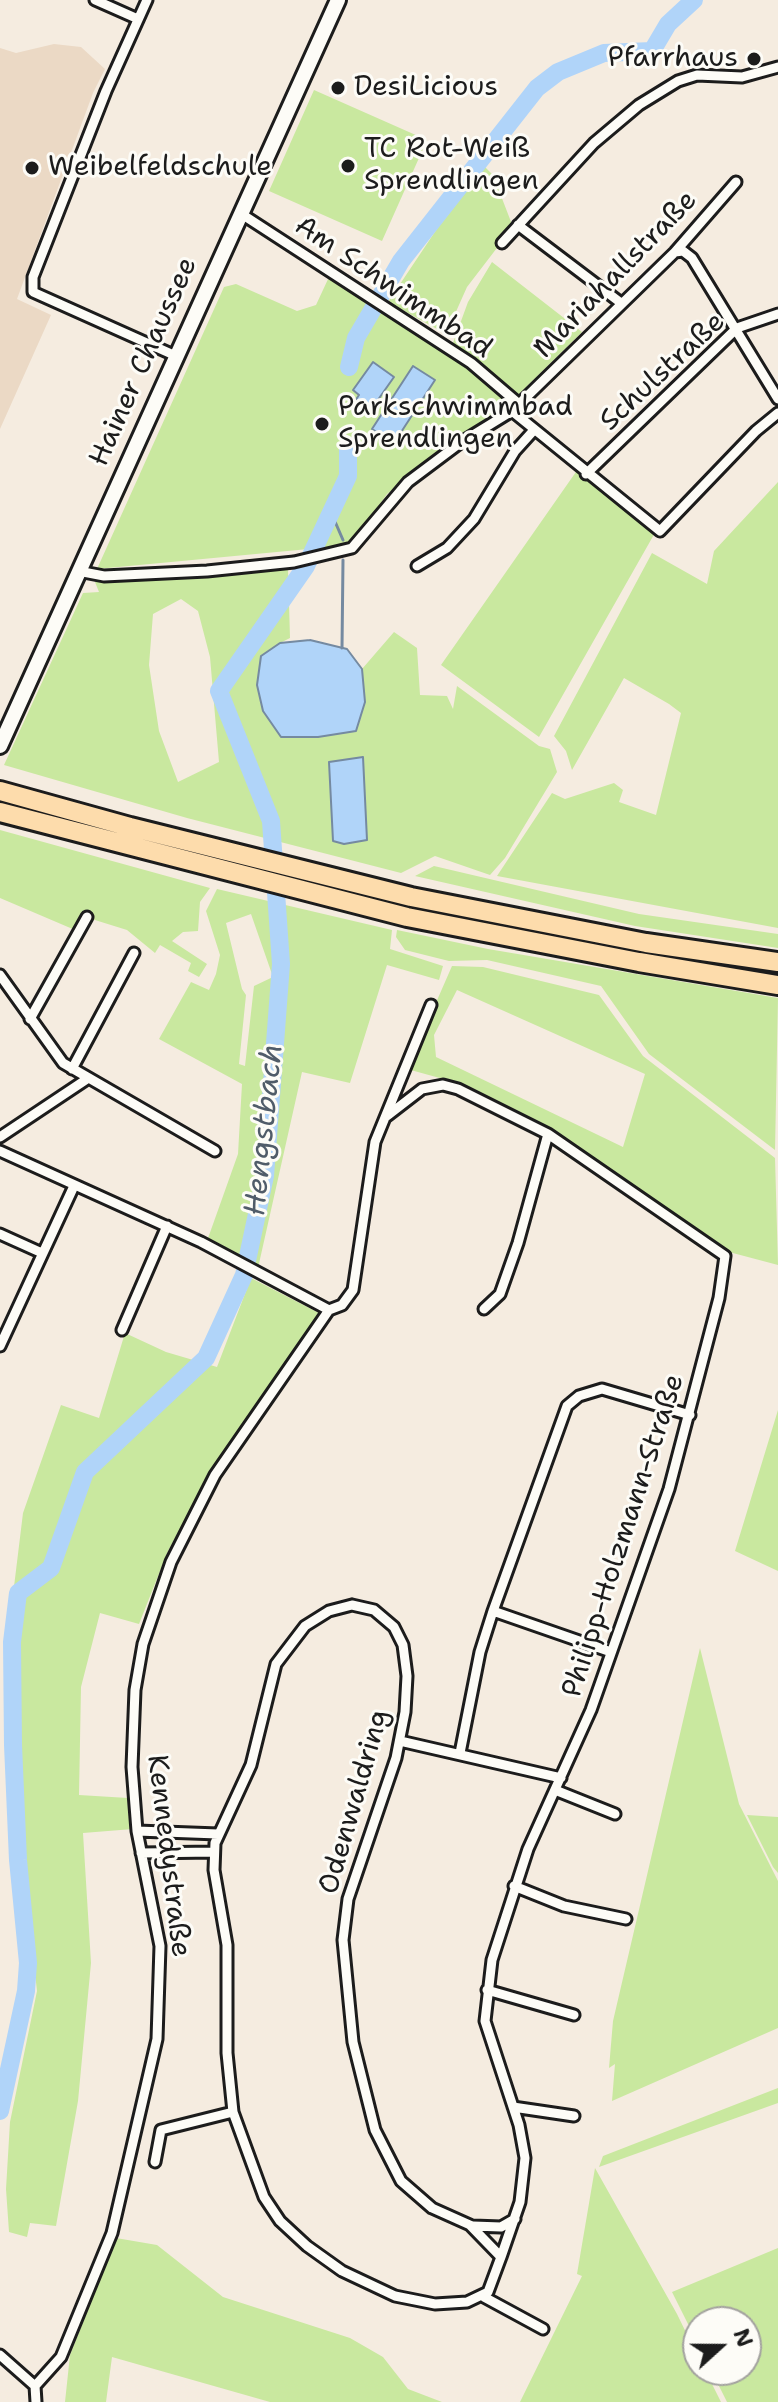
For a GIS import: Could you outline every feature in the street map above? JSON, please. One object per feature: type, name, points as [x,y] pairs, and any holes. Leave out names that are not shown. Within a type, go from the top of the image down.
[{"type":"highway","points":[[0,791],[411,897],[646,943],[778,962]]},
{"type":"highway","points":[[0,812],[407,917],[560,948],[778,985]]},
{"type":"street","points":[[95,0],[138,19]]},
{"type":"street","points":[[147,0],[106,91],[37,267],[33,292],[176,356]]},
{"type":"street","name":"Hainer Chaussee","points":[[0,746],[338,0]]},
{"type":"street","points":[[502,243],[594,143],[661,91],[697,75],[742,77],[778,67]]},
{"type":"street","name":"Mariahallstraße","points":[[78,571],[104,576],[207,571],[308,559],[352,548],[408,482],[516,407],[675,252],[736,182]]},
{"type":"street","name":"Am Schwimmbad","points":[[240,213],[471,363],[516,407]]},
{"type":"street","points":[[518,225],[621,303]]},
{"type":"street","points":[[675,252],[683,251],[692,258],[778,399]]},
{"type":"street","name":"Schulstraße","points":[[586,474],[737,328],[778,314]]},
{"type":"street","points":[[516,407],[534,430],[660,531],[756,431],[778,413]]},
{"type":"street","points":[[417,566],[447,548],[474,519],[515,451],[534,430]]},
{"type":"street","points":[[30,1019],[87,917]]},
{"type":"street","points":[[72,1069],[134,953]]},
{"type":"street","points":[[0,975],[58,1060],[215,1151]]},
{"type":"street","name":"Philipp-Holzmann-Straße","points":[[329,1310],[342,1305],[356,1278],[373,1151],[431,1005]]},
{"type":"street","points":[[0,1137],[87,1079]]},
{"type":"street","name":"Philipp-Holzmann-Straße","points":[[387,1116],[416,1091],[443,1085],[548,1134],[725,1256],[719,1298],[669,1489],[611,1652],[514,1886],[487,1990],[484,2011],[489,2039],[513,2107],[525,2158],[523,2191],[501,2257]]},
{"type":"street","points":[[484,1309],[500,1294],[548,1134]]},
{"type":"street","points":[[0,1151],[167,1226],[329,1310]]},
{"type":"street","points":[[0,1346],[74,1186]]},
{"type":"street","points":[[122,1330],[167,1226]]},
{"type":"street","points":[[0,1234],[42,1253]]},
{"type":"street","name":"Kennedystraße","points":[[35,2386],[61,2357],[112,2233],[153,2063],[160,2009],[160,1946],[137,1831],[132,1767],[135,1690],[143,1644],[162,1586],[215,1475],[329,1310]]},
{"type":"street","points":[[460,1753],[480,1652],[493,1611],[559,1421],[573,1400],[588,1391],[602,1389],[690,1415]]},
{"type":"street","name":"Odenwaldring","points":[[484,2297],[444,2305],[409,2300],[362,2282],[322,2258],[289,2230],[269,2206],[249,2161],[233,2112],[227,2053],[227,1945],[214,1852],[218,1834],[251,1765],[276,1664],[294,1636],[319,1616],[339,1608],[365,1607],[381,1614],[394,1627],[403,1645],[407,1667],[400,1741],[348,1899],[343,1940],[353,2042],[368,2108],[389,2164],[424,2203],[470,2225],[501,2257]]},
{"type":"street","points":[[493,1611],[611,1652]]},
{"type":"street","points":[[400,1741],[561,1778]]},
{"type":"street","points":[[555,1790],[615,1814]]},
{"type":"street","points":[[137,1831],[218,1834]]},
{"type":"street","points":[[141,1853],[214,1852]]},
{"type":"street","points":[[514,1886],[564,1906],[626,1919]]},
{"type":"street","points":[[487,1990],[574,2015]]},
{"type":"street","points":[[513,2107],[574,2116]]},
{"type":"street","points":[[155,2162],[161,2130],[233,2112]]},
{"type":"street","points":[[470,2225],[495,2228],[515,2219]]},
{"type":"street","points":[[501,2257],[484,2297],[543,2329]]},
{"type":"street","points":[[0,2355],[35,2386],[36,2402]]},
{"type":"shaded area","name":"Weibelfeldschule","points":[[54,44],[81,47],[105,69],[93,93],[17,299],[51,315],[0,429],[0,48],[16,53]]},
{"type":"green space","name":"TC Rot-Weiß Sprendlingen","points":[[314,90],[427,140],[382,241],[269,191]]},
{"type":"green space","points":[[481,163],[493,175],[513,227],[467,287],[446,334],[388,302]]},
{"type":"green space","points":[[492,262],[582,332],[518,395],[453,343],[468,302]]},
{"type":"green space","name":"Parkschwimmbad Sprendlingen","points":[[329,277],[458,360],[510,400],[387,494],[351,545],[97,569],[224,287],[236,284],[297,311],[316,305]]},
{"type":"green space","points":[[578,469],[656,531],[539,737],[441,665]]},
{"type":"green space","points":[[778,482],[778,928],[497,876],[552,793],[565,799],[614,783],[623,790],[619,802],[656,815],[681,713],[624,678],[572,770],[566,751],[554,736],[652,553],[707,584],[714,551]]},
{"type":"green space","points":[[288,569],[290,638],[280,643],[365,702],[362,669],[394,632],[417,648],[420,695],[447,696],[453,709],[457,686],[539,746],[550,749],[557,772],[505,858],[490,875],[435,856],[401,873],[187,818],[4,765],[83,593],[99,592],[95,582]],"holes":[[[181,599],[198,611],[210,657],[219,762],[178,782],[159,731],[149,665],[153,614]]]},
{"type":"green space","points":[[0,830],[210,888],[200,902],[198,931],[183,932],[172,941],[207,964],[199,977],[188,971],[191,963],[160,945],[155,953],[127,930],[82,916],[75,930],[0,898]]},
{"type":"green space","points":[[434,866],[639,914],[778,934],[778,948],[635,926],[415,876]]},
{"type":"green space","points":[[217,889],[392,930],[390,949],[443,966],[439,980],[387,965],[350,1083],[302,1072],[258,1268],[207,1241],[238,1154],[242,1084],[159,1039],[191,982],[209,990],[216,974],[220,955],[206,911]],"holes":[[[251,914],[273,977],[254,986],[245,1066],[239,1064],[246,995],[226,923]]]},
{"type":"green space","points":[[397,930],[488,949],[778,998],[775,1150],[649,1054],[601,986],[487,960],[449,961],[405,950],[396,937]]},
{"type":"green space","points":[[452,966],[483,967],[599,995],[643,1056],[775,1158],[778,1265],[729,1252],[546,1126],[447,1080],[407,1069]],"holes":[[[457,990],[645,1074],[623,1147],[436,1057],[434,1035]]]},
{"type":"green space","points":[[251,1278],[319,1313],[209,1475],[168,1551],[139,1624],[100,1613],[81,1687],[79,1795],[128,1798],[133,1829],[83,1833],[91,1963],[78,2101],[56,2226],[30,2223],[27,2237],[9,2232],[6,2189],[10,2122],[37,1991],[27,1902],[23,1800],[11,1803],[10,1799],[6,1652],[23,1513],[61,1405],[99,1418],[125,1333],[166,1352],[217,1367]]},
{"type":"green space","points":[[778,1410],[778,1571],[735,1551]]},
{"type":"green space","points":[[700,1648],[739,1804],[778,1881],[778,2028],[612,2101],[615,2064],[609,2068],[613,2021]]},
{"type":"green space","points":[[747,1815],[778,1817],[778,1873],[773,1867]]},
{"type":"green space","points":[[778,2088],[778,2103],[599,2167],[603,2156]]},
{"type":"green space","points":[[595,2168],[682,2324],[682,2386],[713,2386],[721,2402],[520,2402],[582,2276],[577,2274]]},
{"type":"green space","points":[[116,2238],[157,2245],[223,2297],[350,2338],[383,2357],[408,2389],[442,2402],[270,2402],[112,2357],[106,2402],[65,2402],[70,2355]]},
{"type":"green space","points":[[778,2248],[778,2402],[727,2402],[719,2386],[762,2386],[762,2306],[682,2306],[682,2312],[672,2292]]},
{"type":"water","points":[[373,362],[394,377],[368,414],[353,404],[359,395],[353,390]]},
{"type":"water","points":[[413,366],[435,380],[394,443],[372,429]]},
{"type":"water","points":[[310,640],[347,649],[362,669],[365,702],[356,731],[318,737],[281,737],[263,711],[257,685],[261,656],[280,643]]},
{"type":"water","points":[[363,757],[367,840],[344,844],[333,841],[329,762]]},
{"type":"waterway","name":"Hengstbach","points":[[349,367],[356,338],[401,261],[537,88],[558,72],[604,53],[652,51],[668,24],[694,0]]},
{"type":"waterway","name":"Hengstbach","points":[[0,2111],[26,1991],[28,1963],[18,1860],[13,1745],[12,1642],[18,1593],[51,1568],[85,1472],[206,1358],[244,1275],[265,1176],[281,964],[271,821],[219,691],[306,566],[348,476],[348,446]]},
{"type":"waterway","points":[[330,510],[343,540]]},
{"type":"waterway","points":[[342,648],[343,560]]},
{"type":"place","name":"Pfarrhaus","points":[[754,59]]},
{"type":"place","name":"DesiLicious","points":[[338,88]]},
{"type":"place","name":"TC Rot-Weiß Sprendlingen","points":[[348,166]]},
{"type":"place","name":"Weibelfeldschule","points":[[32,168]]},
{"type":"place","name":"Parkschwimmbad Sprendlingen","points":[[322,424]]}]
